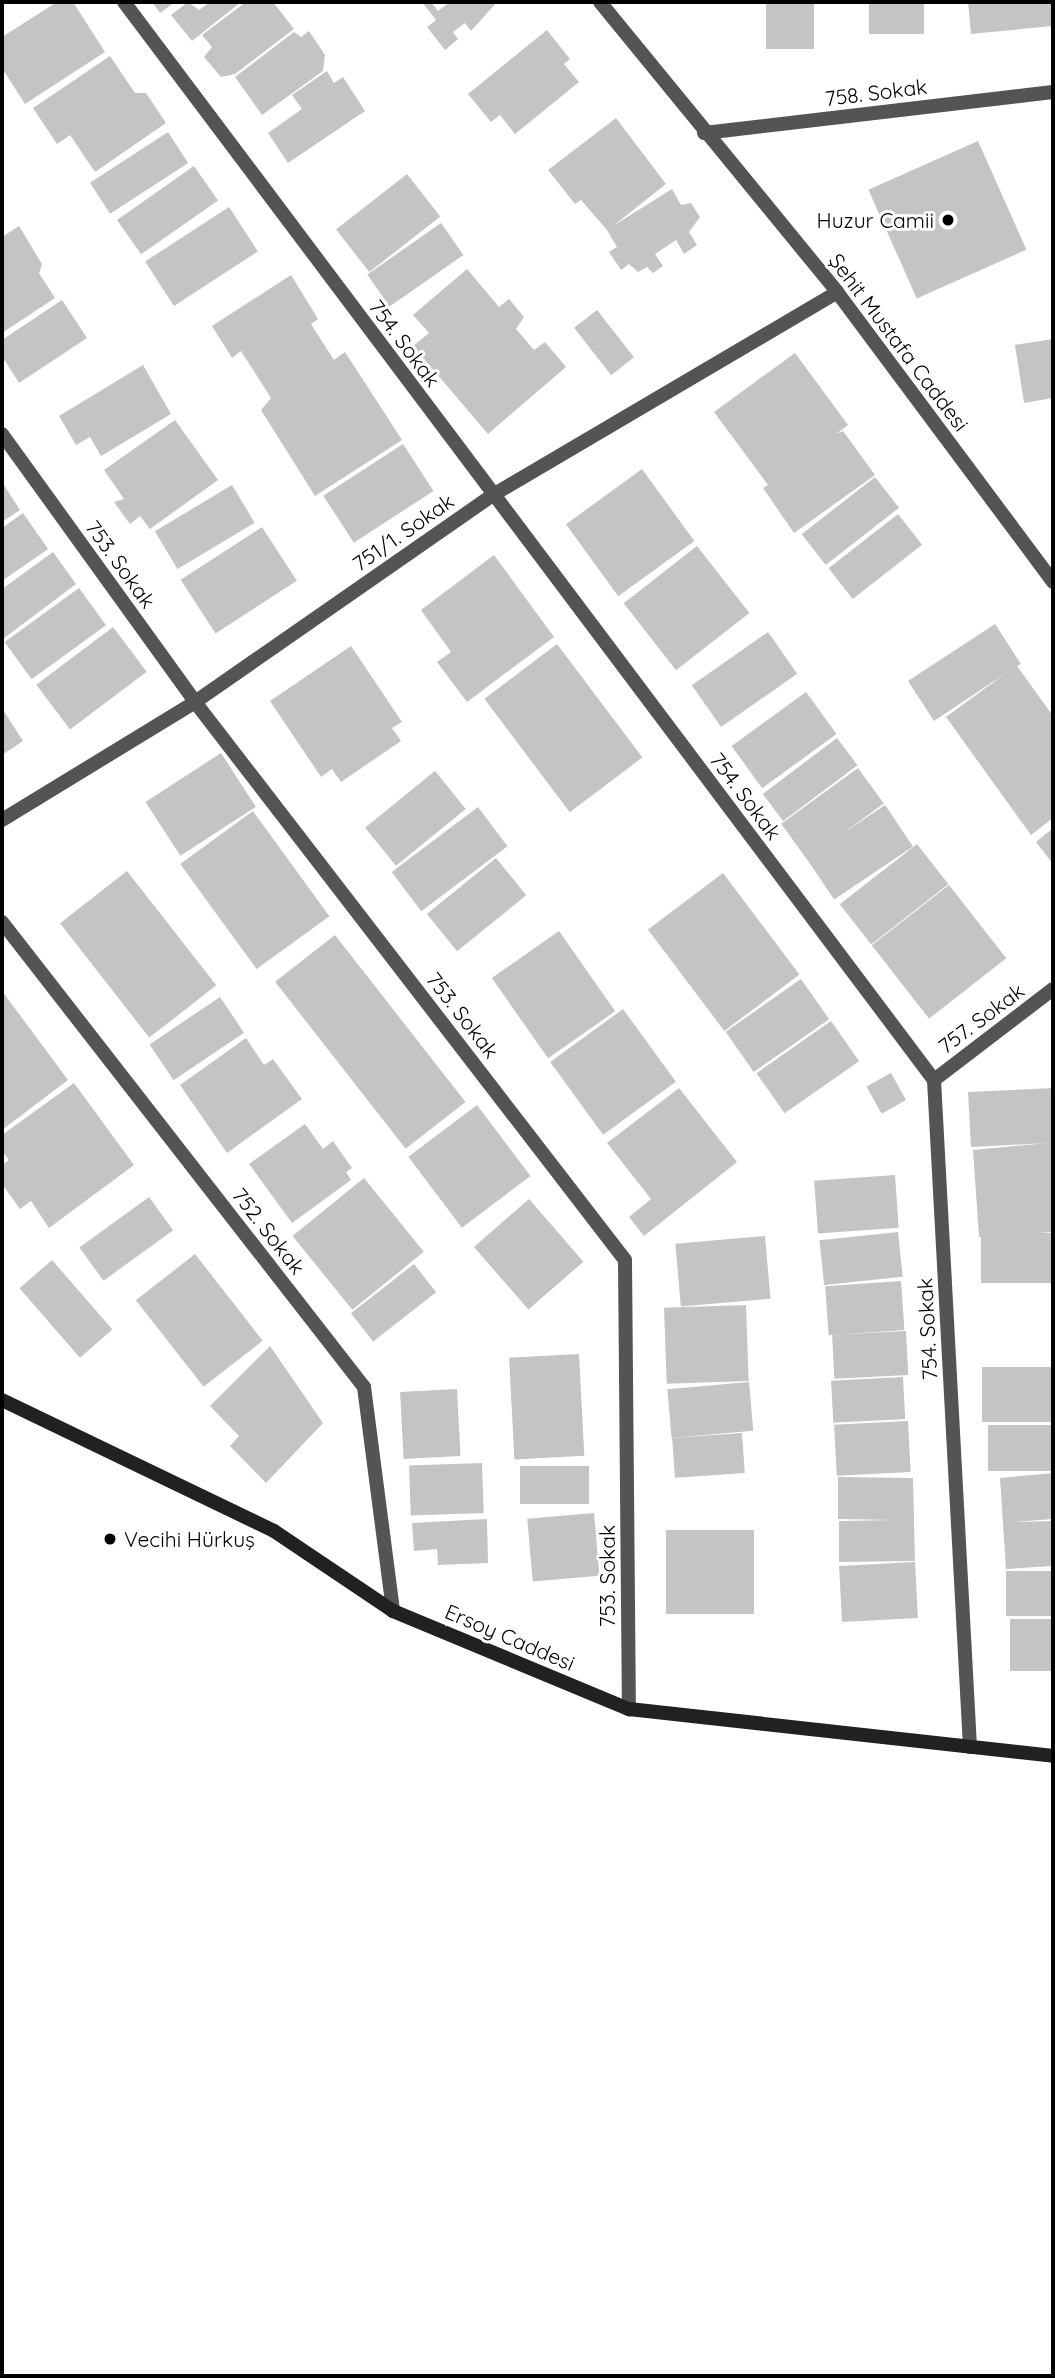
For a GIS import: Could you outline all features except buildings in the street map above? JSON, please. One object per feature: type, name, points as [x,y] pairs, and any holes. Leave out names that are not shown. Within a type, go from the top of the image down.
[{"type":"main road","name":"Ersoy Caddesi","points":[[2,1400],[274,1531],[393,1611],[629,1709],[1053,1756]]},
{"type":"street","name":"754. Sokak","points":[[124,2],[934,1080],[970,1747]]},
{"type":"street","name":"Şehit Mustafa Caddesi","points":[[600,2],[836,292],[1053,582]]},
{"type":"street","name":"758. Sokak","points":[[704,133],[1053,92]]},
{"type":"street","name":"751/1. Sokak","points":[[2,820],[195,702],[493,495],[836,292]]},
{"type":"street","name":"753. Sokak","points":[[2,434],[195,702],[625,1259],[629,1709]]},
{"type":"street","name":"752. Sokak","points":[[2,922],[364,1387],[393,1611]]},
{"type":"street","name":"757. Sokak","points":[[934,1080],[1053,989]]},
{"type":"place","name":"Huzur Camii","points":[[948,220]]},
{"type":"place","name":"Vecihi Hürkuş","points":[[110,1539]]}]
